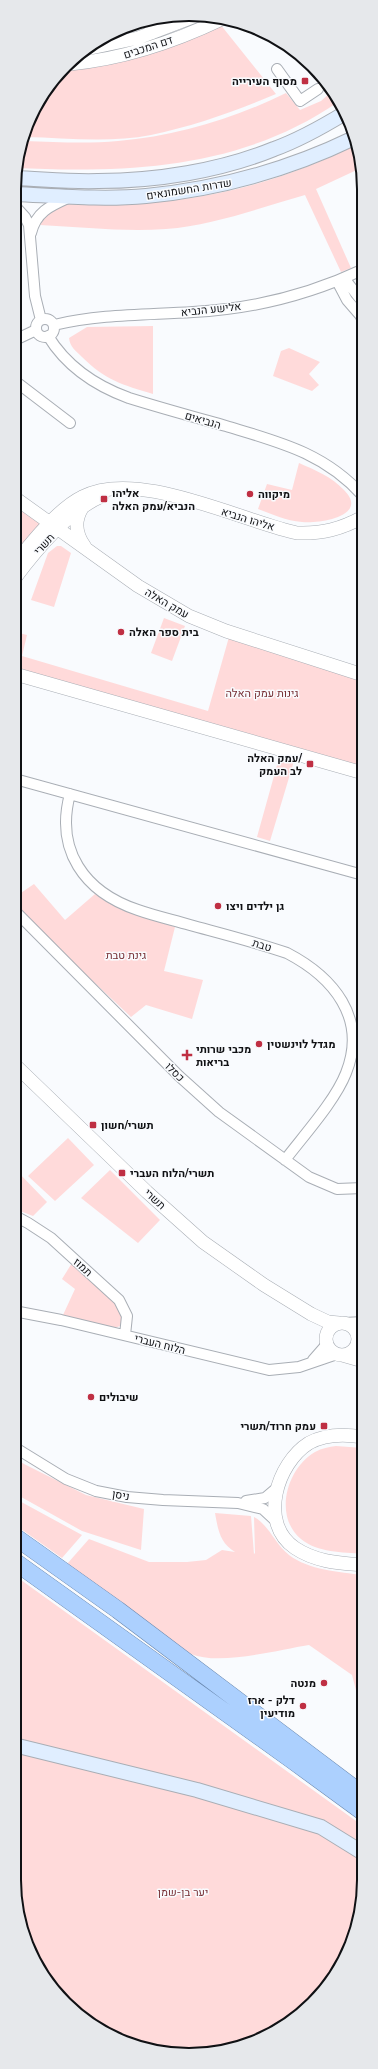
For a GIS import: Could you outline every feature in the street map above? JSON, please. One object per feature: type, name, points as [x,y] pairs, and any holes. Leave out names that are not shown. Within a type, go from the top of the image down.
[{"type":"highway","points":[[21,1541],[118,1610],[357,1790]]},
{"type":"highway","points":[[21,1566],[286,1755],[357,1808]]},
{"type":"main road","name":"שדרות החשמונאים","points":[[21,178],[98,181],[149,178],[211,169],[273,150],[320,128],[340,116]]},
{"type":"main road","name":"שדרות החשמונאים","points":[[21,194],[144,196],[225,184],[262,175],[300,162],[349,140]]},
{"type":"main road","points":[[21,1747],[197,1790],[321,1827],[357,1849]]},
{"type":"street","name":"דם המכבים","points":[[102,46],[122,43],[152,34],[183,21]]},
{"type":"street","name":"דם המכבים","points":[[79,63],[124,55],[172,40],[212,22]]},
{"type":"street","points":[[149,26],[152,34]]},
{"type":"street","points":[[277,69],[300,100],[318,89]]},
{"type":"street","points":[[31,235],[33,226],[43,210],[74,196]]},
{"type":"street","points":[[21,213],[25,217],[31,235],[35,296],[41,320]]},
{"type":"street","name":"אלישע הנביא","points":[[54,325],[82,319],[219,310],[289,296],[340,280],[357,272]]},
{"type":"street","points":[[340,280],[357,297]]},
{"type":"street","points":[[340,280],[347,300],[357,312]]},
{"type":"street","points":[[47,319],[54,325],[52,333],[48,336],[43,336],[36,330],[37,323],[41,320],[47,319]]},
{"type":"street","points":[[21,337],[36,330]]},
{"type":"street","name":"הנביאים","points":[[48,336],[59,352],[76,368],[91,381],[108,390],[129,398],[270,439],[304,451],[334,469],[357,490]]},
{"type":"street","points":[[21,386],[70,423]]},
{"type":"street","name":"אליהו הנביא","points":[[50,523],[84,507],[100,497],[132,488]]},
{"type":"street","name":"אליהו הנביא","points":[[50,523],[80,497],[106,489],[132,488],[156,491],[297,533],[314,534],[338,529],[357,520]]},
{"type":"street","name":"עמק האלה","points":[[21,502],[138,586],[189,616],[226,631],[357,673]]},
{"type":"street","points":[[84,507],[78,515],[76,524],[80,538],[89,552]]},
{"type":"street","name":"תשרי","points":[[21,556],[50,523]]},
{"type":"street","name":"תשרי","points":[[21,569],[50,523]]},
{"type":"street","points":[[21,676],[357,771]]},
{"type":"street","points":[[21,780],[357,872]]},
{"type":"street","name":"טבת","points":[[70,794],[66,818],[68,846],[80,871],[90,883],[100,891],[120,903],[138,910],[287,953],[304,962],[319,974],[343,1001],[352,1028],[352,1041],[347,1071],[330,1100],[285,1160]]},
{"type":"street","name":"כסלו","points":[[21,917],[202,1098],[309,1178],[337,1189],[357,1188]]},
{"type":"street","name":"תשרי","points":[[21,1071],[175,1218],[241,1269],[311,1314],[328,1322],[342,1323]]},
{"type":"street","name":"תמוז","points":[[21,1219],[51,1238],[119,1300],[127,1316],[125,1335]]},
{"type":"street","name":"הלוח העברי","points":[[21,1313],[125,1335],[269,1370],[285,1370],[340,1355]]},
{"type":"street","name":"תשרי","points":[[311,1314],[318,1323],[326,1342]]},
{"type":"street","points":[[357,1322],[342,1323],[330,1328],[326,1342],[340,1355],[357,1359]]},
{"type":"street","points":[[342,1323],[354,1328],[357,1334]]},
{"type":"street","name":"הלוח העברי","points":[[306,1364],[316,1358],[326,1342]]},
{"type":"street","points":[[340,1355],[353,1351],[357,1346]]},
{"type":"street","points":[[357,1437],[335,1436],[323,1438],[310,1443],[292,1458],[282,1474],[275,1500],[277,1522],[283,1535],[294,1547],[305,1554],[322,1560],[357,1564]]},
{"type":"street","name":"ניסן","points":[[21,1451],[66,1479],[96,1491],[127,1497],[163,1500],[238,1502],[265,1498],[278,1488]]},
{"type":"street","name":"ניסן","points":[[238,1502],[263,1508],[277,1522]]},
{"type":"green space","points":[[220,24],[276,94],[215,118],[151,135],[120,139],[29,137],[38,115],[49,96],[75,66]]},
{"type":"green space","points":[[286,93],[300,110],[321,101],[328,95],[334,105],[301,124],[262,141],[223,154],[182,162],[141,167],[100,169],[22,168],[28,141],[95,142],[140,139],[204,125],[246,111]]},
{"type":"green space","points":[[351,147],[356,167],[356,170],[316,189],[351,268],[341,272],[305,195],[219,220],[184,227],[150,230],[119,230],[40,225],[51,212],[58,207],[67,204],[106,205],[144,203],[216,194],[286,175]]},
{"type":"green space","points":[[153,326],[153,394],[115,381],[90,365],[74,349],[69,338],[87,327]]},
{"type":"green space","points":[[289,348],[320,362],[309,374],[319,385],[312,391],[273,376],[281,351]]},
{"type":"green space","points":[[299,463],[329,478],[344,490],[350,499],[351,506],[347,512],[330,520],[319,522],[302,522],[285,519],[258,509],[267,484],[292,490]]},
{"type":"green space","points":[[21,509],[47,527],[21,550]]},
{"type":"green space","points":[[57,546],[61,546],[71,553],[54,607],[31,600],[48,553]]},
{"type":"green space","points":[[164,618],[185,626],[172,661],[151,653]]},
{"type":"green space","name":"גינות עמק האלה","points":[[21,634],[27,635],[22,656],[208,711],[229,637],[357,679],[357,765],[21,670]]},
{"type":"green space","points":[[279,758],[294,761],[270,841],[257,837]]},
{"type":"green space","name":"גינת טבת","points":[[34,884],[65,920],[95,894],[123,910],[175,927],[164,971],[203,980],[192,1019],[146,1005],[131,1017],[21,914],[21,893]]},
{"type":"green space","points":[[68,1138],[94,1165],[55,1201],[28,1176]]},
{"type":"green space","points":[[110,1170],[160,1220],[138,1243],[81,1198]]},
{"type":"green space","points":[[21,1175],[47,1202],[33,1216],[21,1211]]},
{"type":"green space","points":[[72,1263],[105,1292],[120,1311],[122,1319],[120,1326],[115,1328],[63,1315],[75,1289],[62,1279]]},
{"type":"green space","points":[[336,1446],[357,1448],[357,1554],[330,1551],[308,1544],[292,1529],[287,1518],[287,1493],[291,1480],[305,1459],[315,1452]]},
{"type":"green space","points":[[21,1462],[86,1495],[144,1509],[141,1550],[82,1531],[21,1497]]},
{"type":"green space","points":[[21,1502],[82,1535],[62,1558],[21,1529]]},
{"type":"green space","points":[[215,1513],[251,1516],[254,1554],[254,1517],[264,1525],[284,1551],[297,1560],[324,1570],[357,1574],[357,1694],[352,1675],[309,1645],[233,1658],[203,1657],[191,1654],[67,1564],[89,1539],[149,1562],[187,1562],[206,1560],[222,1550],[235,1552],[220,1536]]},
{"type":"green space","name":"יער בן-שמן","points":[[21,1580],[357,1822],[356,1902],[348,1934],[340,1954],[329,1973],[308,1999],[282,2020],[263,2031],[222,2045],[200,2048],[167,2047],[135,2039],[115,2031],[96,2020],[70,1999],[49,1973],[38,1954],[24,1913],[21,1891]]},
{"type":"place","name":"מסוף העירייה","points":[[305,81]]},
{"type":"place","name":"מיקווה","points":[[250,494]]},
{"type":"place","name":"אליהו הנביא/עמק האלה","points":[[104,499]]},
{"type":"place","name":"בית ספר האלה","points":[[121,632]]},
{"type":"place","name":"עמק האלה/ לב העמק","points":[[310,764]]},
{"type":"place","name":"גן ילדים ויצו","points":[[218,906]]},
{"type":"place","name":"מגדל לוינשטין","points":[[259,1044]]},
{"type":"place","name":"מכבי שרותי בריאות","points":[[187,1055]]},
{"type":"place","name":"תשרי/חשון","points":[[93,1125]]},
{"type":"place","name":"תשרי/הלוח העברי","points":[[122,1173]]},
{"type":"place","name":"שיבולים","points":[[91,1397]]},
{"type":"place","name":"עמק חרוד/תשרי","points":[[324,1426]]},
{"type":"place","name":"מנטה","points":[[324,1683]]},
{"type":"place","name":"דלק - ארז מודיעין","points":[[303,1706]]}]
